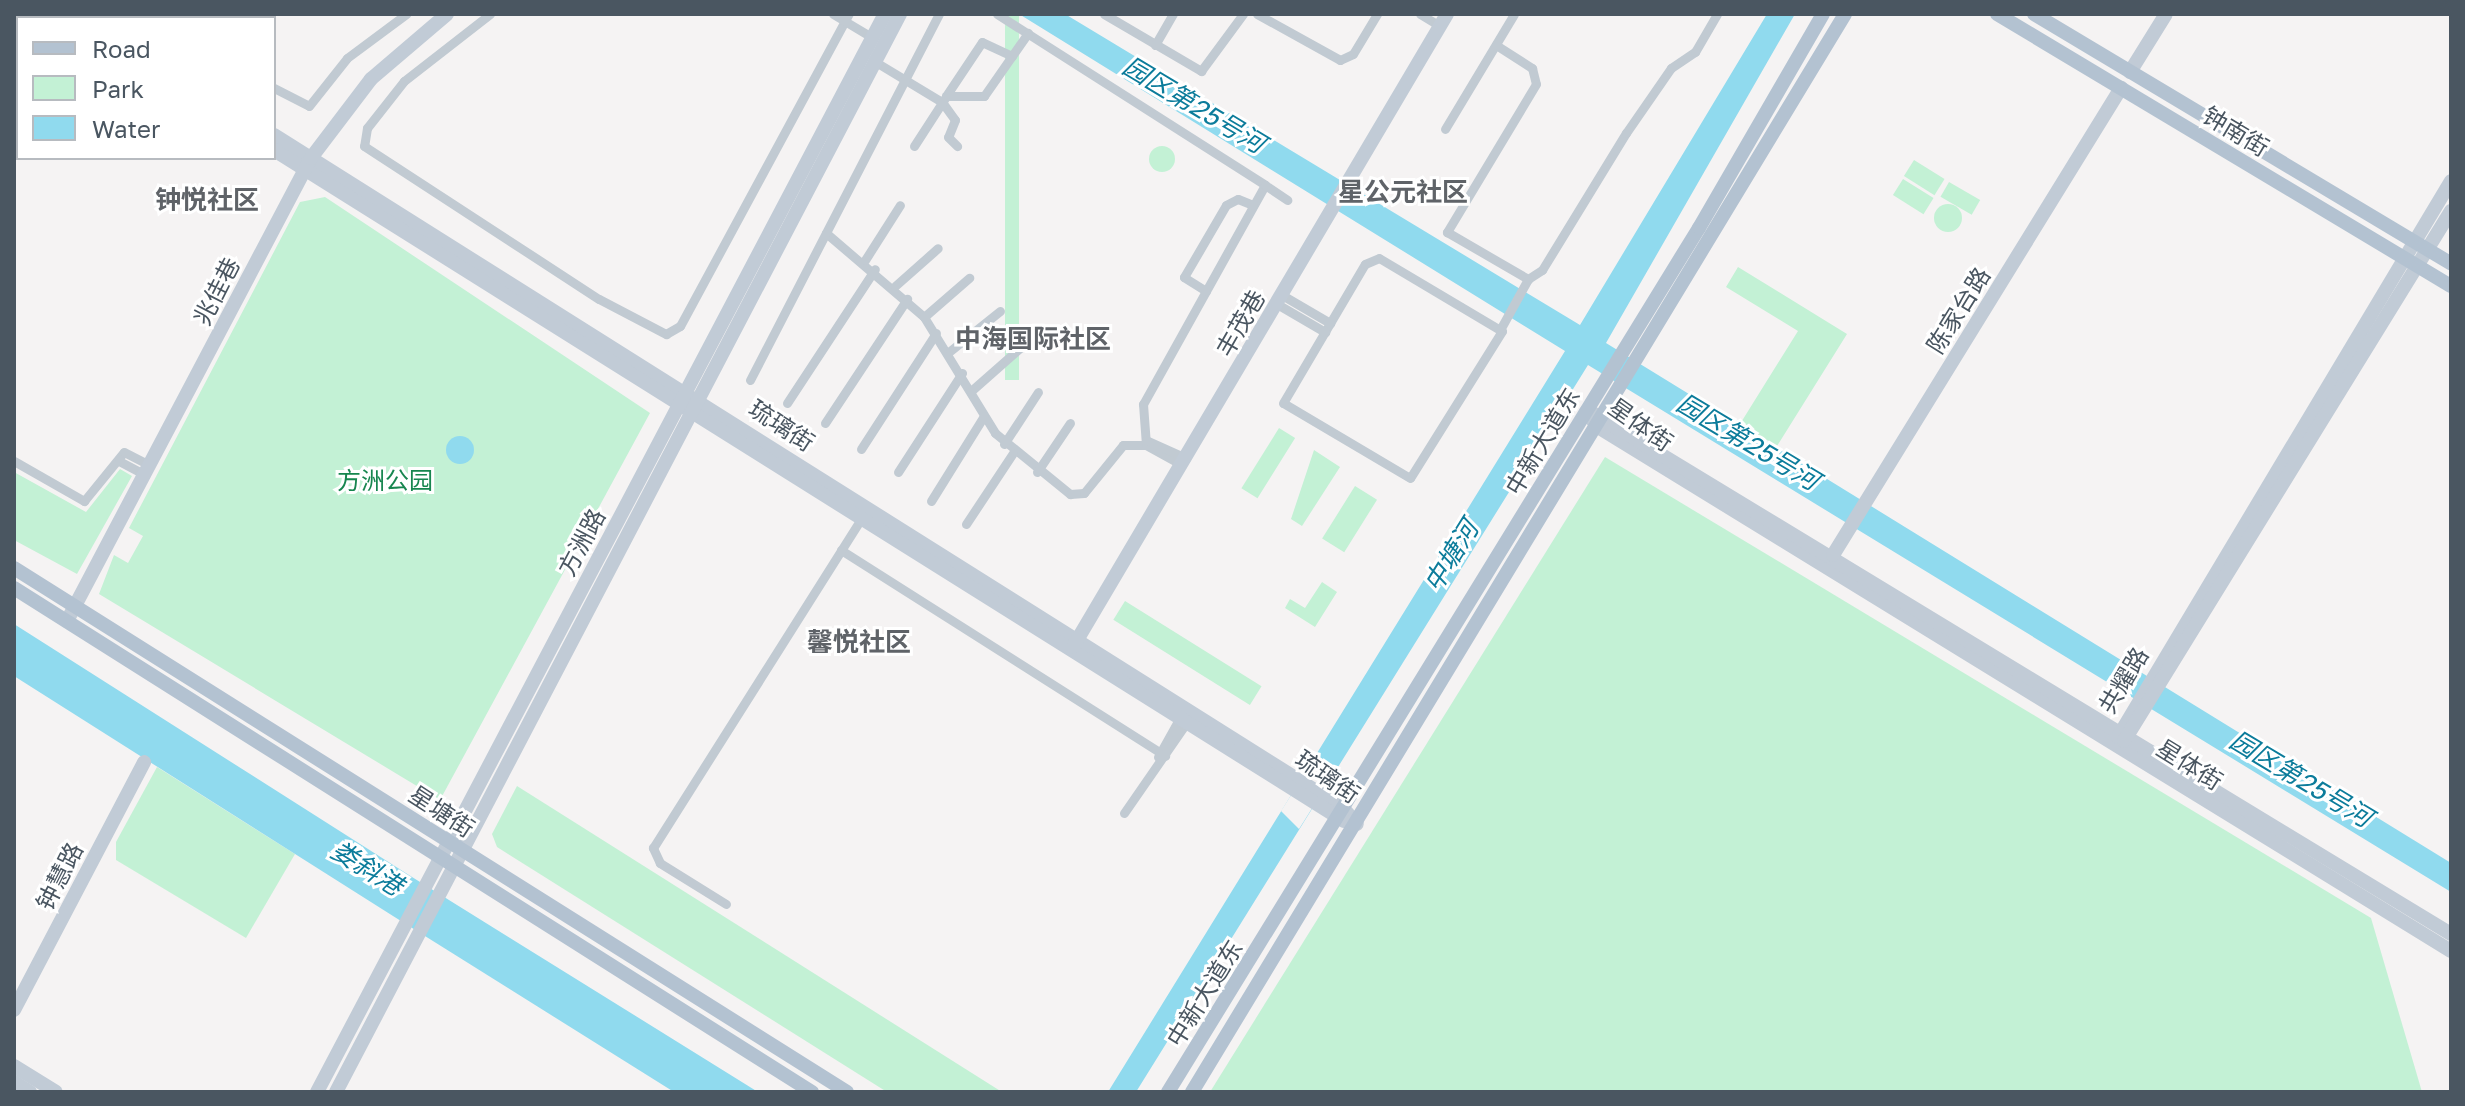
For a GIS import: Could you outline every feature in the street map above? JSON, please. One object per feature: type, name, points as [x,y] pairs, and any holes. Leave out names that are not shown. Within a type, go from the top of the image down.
[{"type":"main road","name":"中新大道东","points":[[1168,1092],[1607,378],[1823,14]]},
{"type":"main road","name":"中新大道东","points":[[1192,1092],[1639,360],[1845,14]]},
{"type":"main road","name":"钟南街","points":[[1997,14],[2451,286]]},
{"type":"main road","name":"钟南街","points":[[2034,14],[2451,264]]},
{"type":"main road","name":"星塘街","points":[[14,568],[847,1092]]},
{"type":"main road","name":"星塘街","points":[[14,588],[812,1092]]},
{"type":"street","points":[[276,89],[309,106],[347,58],[406,14]]},
{"type":"street","name":"兆佳巷","points":[[67,621],[308,164],[371,79],[447,14]]},
{"type":"street","points":[[490,14],[404,81],[367,128],[364,146],[587,292],[666,334],[680,326],[847,18]]},
{"type":"street","points":[[833,14],[847,18],[873,38]]},
{"type":"street","name":"方洲路","points":[[336,1092],[464,852],[885,14]]},
{"type":"street","name":"方洲路","points":[[317,1092],[448,840],[900,14]]},
{"type":"street","points":[[750,380],[939,14]]},
{"type":"street","points":[[997,14],[1287,200]]},
{"type":"street","points":[[1104,14],[1205,70],[1243,14]]},
{"type":"street","points":[[1155,45],[1173,14]]},
{"type":"street","points":[[1257,14],[1340,60],[1353,54],[1377,14]]},
{"type":"street","points":[[1420,14],[1443,18]]},
{"type":"street","points":[[1445,129],[1514,14]]},
{"type":"street","points":[[1501,328],[1379,258],[1365,264],[1283,403],[1410,478],[1525,291],[1528,279],[1542,270],[1626,133],[1671,68],[1695,52],[1717,14]]},
{"type":"street","points":[[2130,72],[2166,14]]},
{"type":"street","name":"丰茂巷","points":[[1073,647],[1443,18]]},
{"type":"street","points":[[874,61],[905,81],[944,99],[984,96],[1028,33]]},
{"type":"street","points":[[914,146],[982,42],[1012,56]]},
{"type":"street","points":[[1496,45],[1532,68],[1536,84],[1447,232],[1528,279]]},
{"type":"street","name":"陈家台路","points":[[1833,555],[2121,88]]},
{"type":"street","points":[[950,113],[961,96]]},
{"type":"street","points":[[944,99],[955,120],[948,137],[957,146]]},
{"type":"street","name":"琉璃街","points":[[276,137],[308,164],[689,400],[1073,647],[1357,824]]},
{"type":"street","name":"琉璃街","points":[[276,151],[308,164]]},
{"type":"street","name":"共耀路","points":[[2117,745],[2132,737],[2150,709],[2418,266],[2421,246],[2451,181]]},
{"type":"street","points":[[1145,443],[1143,404],[1265,185]]},
{"type":"street","points":[[1206,291],[1184,277],[1226,205],[1238,199],[1253,205]]},
{"type":"street","points":[[865,260],[900,205]]},
{"type":"street","name":"共耀路","points":[[2117,745],[2118,729],[2405,258],[2421,246],[2451,211]]},
{"type":"street","points":[[826,233],[865,260],[924,317],[950,351],[984,416],[1004,444],[1037,472],[1081,495],[1114,448],[1145,443],[1184,461]]},
{"type":"street","points":[[895,286],[938,248]]},
{"type":"street","points":[[787,403],[875,269]]},
{"type":"street","points":[[924,317],[969,278]]},
{"type":"street","points":[[825,423],[907,299]]},
{"type":"street","points":[[1279,299],[1327,328]]},
{"type":"street","points":[[950,351],[1000,311]]},
{"type":"street","points":[[861,449],[936,333]]},
{"type":"street","points":[[971,391],[1022,346]]},
{"type":"street","points":[[898,472],[962,373]]},
{"type":"street","points":[[1004,444],[1038,392]]},
{"type":"street","name":"琉璃街","points":[[689,400],[861,519],[1073,647],[1182,723],[1296,787]]},
{"type":"street","name":"星体街","points":[[1586,412],[1833,555],[2451,934]]},
{"type":"street","points":[[931,501],[984,416]]},
{"type":"street","name":"星体街","points":[[1601,421],[2451,951]]},
{"type":"street","points":[[1037,472],[1070,423]]},
{"type":"street","points":[[966,524],[1013,453]]},
{"type":"street","points":[[14,461],[84,501],[121,456],[147,470]]},
{"type":"street","points":[[726,904],[660,863],[653,848],[861,519]]},
{"type":"street","points":[[841,550],[1160,756]]},
{"type":"street","points":[[1124,813],[1182,723]]},
{"type":"street","name":"钟慧路","points":[[14,1010],[144,762]]},
{"type":"street","points":[[14,1066],[56,1092]]},
{"type":"street","points":[[14,1082],[30,1092]]},
{"type":"green space","points":[[1005,14],[1019,14],[1019,380],[1005,380]]},
{"type":"green space","points":[[1162,146],[1171,150],[1175,159],[1171,168],[1162,172],[1153,168],[1149,159],[1153,150]]},
{"type":"green space","points":[[1914,160],[1945,179],[1934,195],[1904,176]]},
{"type":"green space","points":[[1903,179],[1934,198],[1923,214],[1893,195]]},
{"type":"green space","points":[[1949,182],[1980,200],[1972,215],[1940,197]]},
{"type":"green space","name":"方洲公园","points":[[325,197],[650,413],[440,800],[99,594],[114,555],[128,563],[143,536],[129,528],[300,202]]},
{"type":"green space","points":[[1948,204],[1958,208],[1962,218],[1958,228],[1948,232],[1938,228],[1934,218],[1938,208]]},
{"type":"green space","points":[[1738,267],[1847,334],[1777,446],[1740,424],[1798,331],[1726,287]]},
{"type":"green space","points":[[1279,428],[1295,438],[1257,498],[1241,488]]},
{"type":"green space","points":[[1314,450],[1340,467],[1302,526],[1291,519]]},
{"type":"green space","points":[[1605,457],[2371,918],[2422,1092],[1210,1092]]},
{"type":"green space","points":[[120,469],[132,476],[77,574],[14,540],[14,472],[86,512]]},
{"type":"green space","points":[[1355,486],[1377,500],[1344,552],[1322,539]]},
{"type":"green space","points":[[1322,582],[1337,592],[1315,627],[1285,608],[1290,599],[1305,608]]},
{"type":"green space","points":[[1125,601],[1262,686],[1250,705],[1113,620]]},
{"type":"green space","points":[[157,767],[295,854],[246,938],[116,860],[116,842]]},
{"type":"green space","points":[[517,786],[1002,1092],[887,1092],[497,847],[492,834]]},
{"type":"water","points":[[1019,14],[1065,14],[1580,325],[1767,14],[1795,14],[1606,343],[2451,863],[2451,892],[1588,365],[1136,1092],[1108,1092],[1565,351]]},
{"type":"water","points":[[460,436],[470,440],[474,450],[470,460],[460,464],[450,460],[446,450],[450,440]]},
{"type":"water","name":"娄斜港","points":[[14,624],[758,1092],[674,1092],[393,916],[14,676]]},
{"type":"pier","points":[[1309,767],[1333,775],[1299,829],[1281,811]]},
{"type":"district","name":"星公元社区","points":[[1403,192]]},
{"type":"district","name":"钟悦社区","points":[[207,200]]},
{"type":"district","name":"中海国际社区","points":[[1033,339]]},
{"type":"district","name":"馨悦社区","points":[[859,642]]},
{"type":"water label","name":"园区第25号河","points":[[1194,105]]},
{"type":"water label","name":"园区第25号河","points":[[1748,442]]},
{"type":"water label","name":"中塘河","points":[[1451,556]]},
{"type":"water label","name":"园区第25号河","points":[[2301,779]]}]
